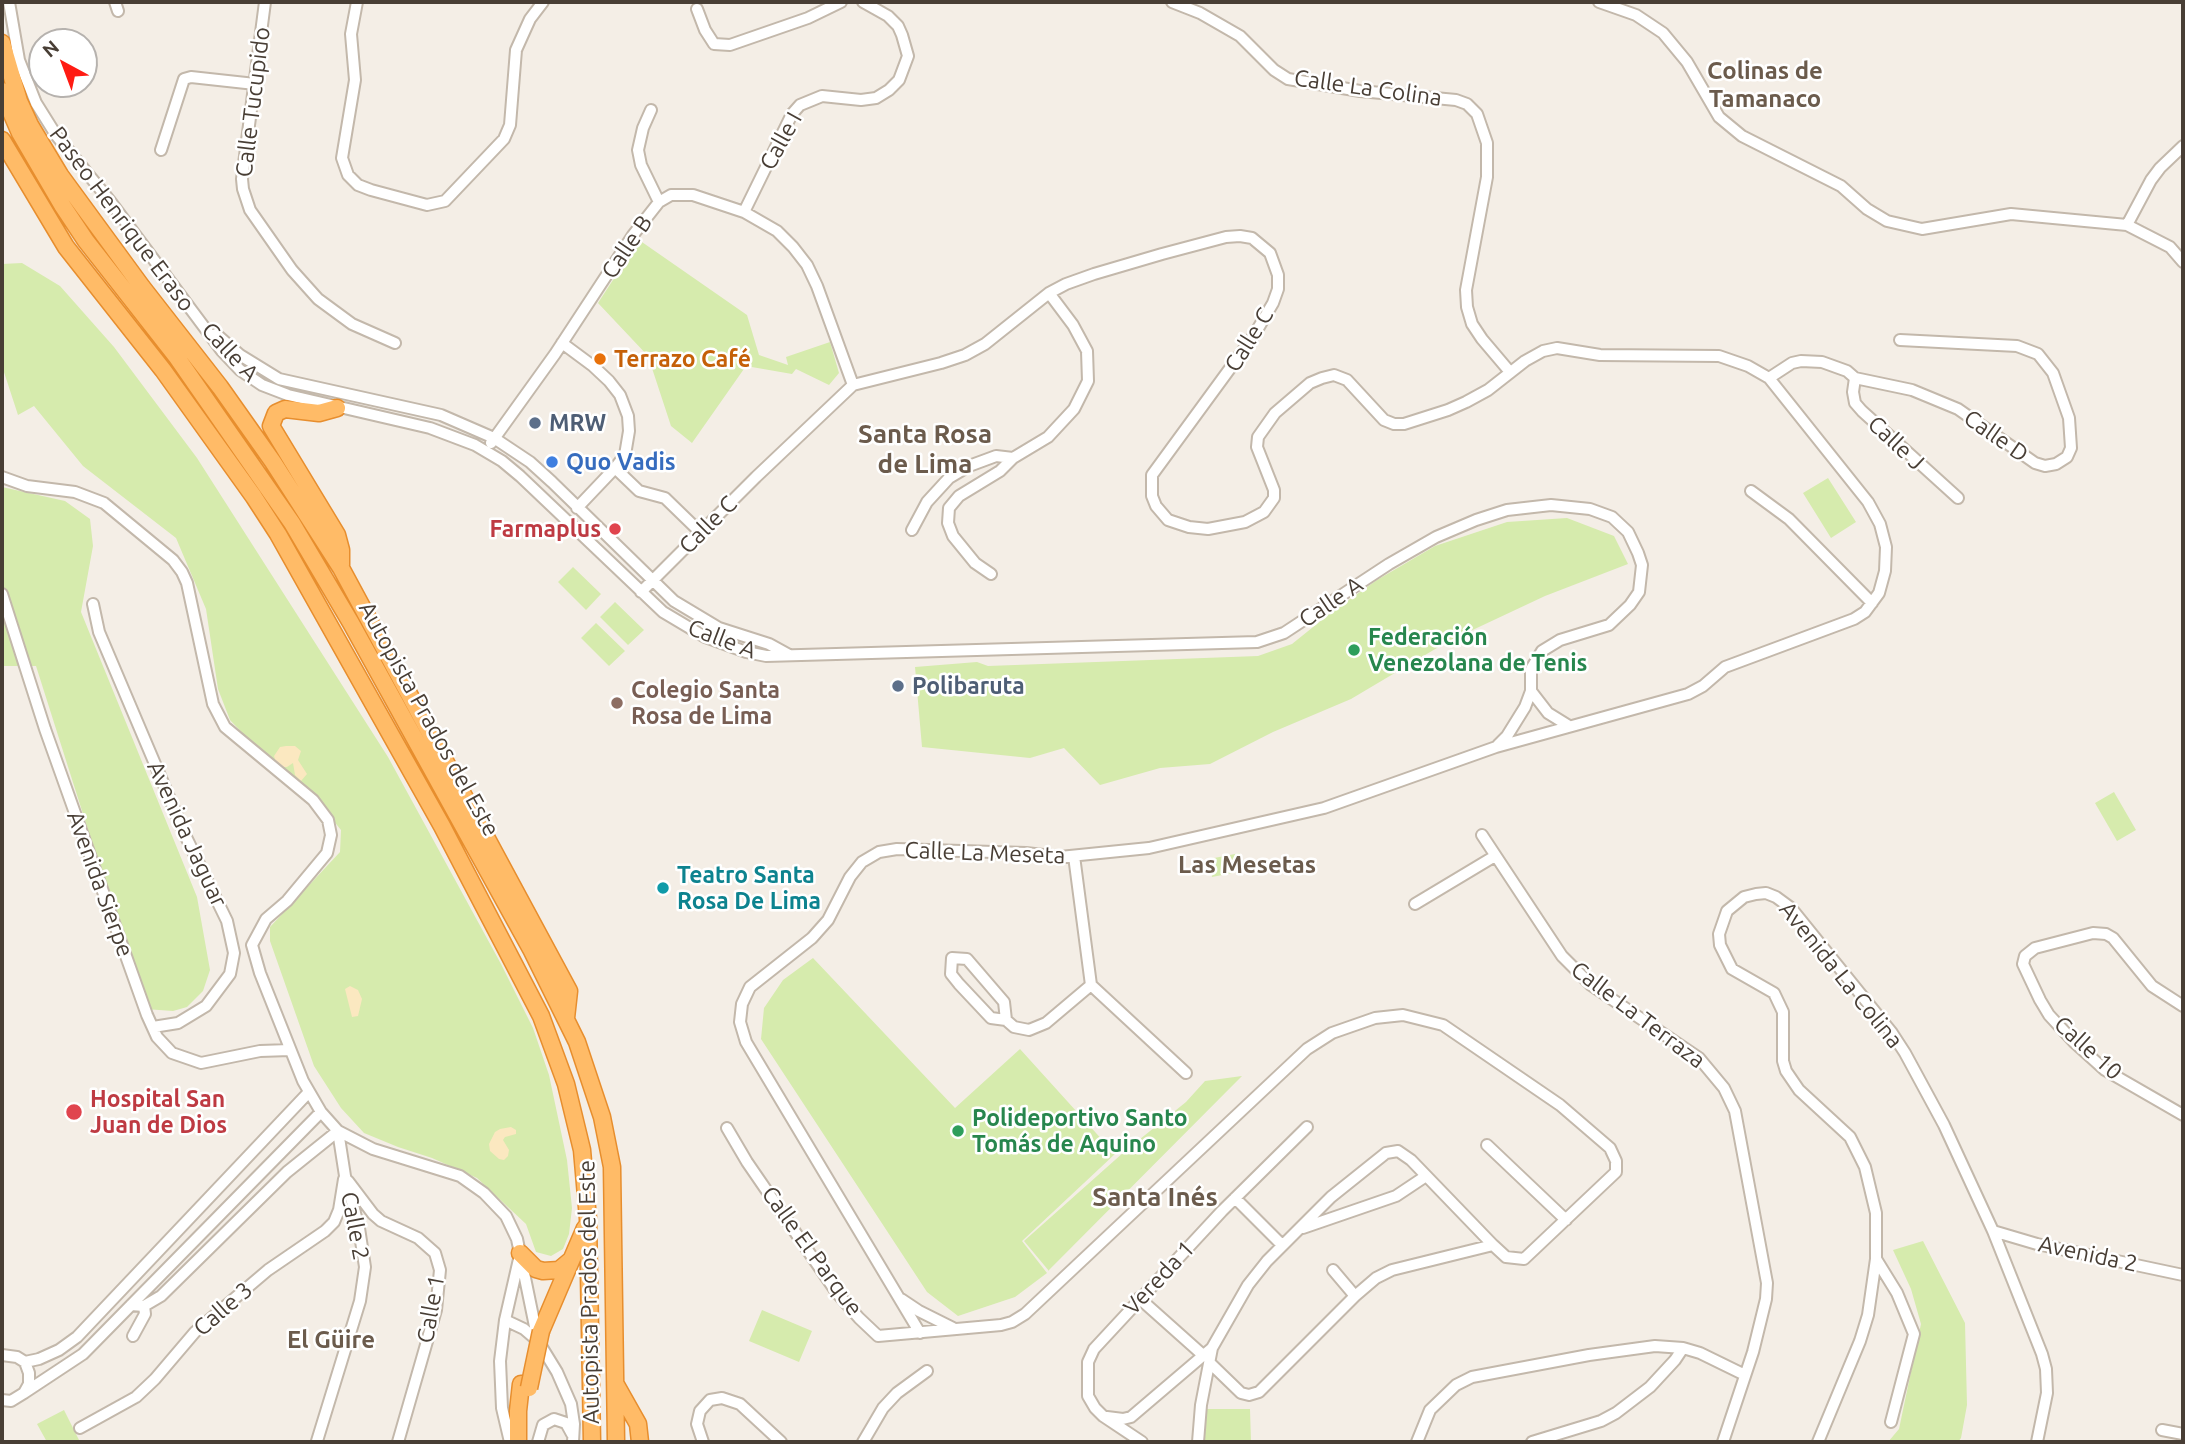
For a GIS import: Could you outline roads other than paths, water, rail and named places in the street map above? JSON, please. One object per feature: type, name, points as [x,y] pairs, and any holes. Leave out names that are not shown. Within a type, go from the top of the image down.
[{"type":"highway","points":[[2,43],[19,101],[60,175],[220,387],[273,462],[341,568],[569,991],[566,1018]]},
{"type":"highway","name":"Autopista Prados del Este","points":[[2,91],[20,133],[86,241],[176,356],[268,486],[351,623],[566,1018],[587,1066],[612,1167],[616,1442]]},
{"type":"highway","name":"Autopista Prados del Este","points":[[2,140],[66,247],[163,370],[254,498],[335,633],[442,826],[541,1016],[562,1073],[582,1150],[588,1219],[592,1442]]},
{"type":"highway","points":[[337,408],[319,413],[285,409],[276,413],[271,426],[337,535],[341,550],[341,568]]},
{"type":"highway","points":[[531,1442],[527,1417],[529,1388],[540,1336],[588,1219]]},
{"type":"highway","points":[[520,1253],[537,1269],[548,1271],[559,1270],[572,1258]]},
{"type":"highway","points":[[518,1442],[521,1384],[533,1345],[540,1336]]},
{"type":"highway","points":[[615,1383],[638,1424],[640,1442]]},
{"type":"street","name":"Paseo Henrique Eraso","points":[[9,2],[19,60],[37,103],[55,135],[110,201],[198,318]]},
{"type":"street","name":"Calle Tucupido","points":[[265,2],[242,179],[250,210],[292,270],[318,299],[352,324],[395,343]]},
{"type":"street","points":[[357,2],[351,34],[355,80],[342,158],[348,174],[358,185],[426,205],[444,201],[504,139],[510,125],[516,50],[530,19],[543,2]]},
{"type":"street","points":[[697,9],[714,44],[730,45],[808,18],[841,2]]},
{"type":"street","name":"Calle I","points":[[744,212],[792,114],[800,104],[822,96],[861,100],[876,98],[899,80],[908,56],[898,26],[888,16],[863,2]]},
{"type":"street","name":"Calle La Colina","points":[[1172,2],[1223,25],[1240,36],[1273,70],[1288,79],[1360,91],[1456,100],[1467,104],[1477,114],[1487,143],[1487,177],[1466,290],[1467,307],[1472,324],[1510,372]]},
{"type":"street","points":[[1598,2],[1636,15],[1663,33],[1687,62],[1719,117],[1742,136],[1841,186],[1867,209],[1887,221],[1922,229],[2011,214],[2127,225],[2171,247],[2183,262]]},
{"type":"street","points":[[161,150],[184,79],[191,76],[255,84]]},
{"type":"street","points":[[651,110],[638,150],[641,164],[659,202]]},
{"type":"street","points":[[2127,225],[2151,180],[2183,146]]},
{"type":"street","name":"Calle B","points":[[486,452],[562,344],[633,235],[659,202],[671,195],[693,195],[744,212],[777,231],[793,247],[807,265],[853,385]]},
{"type":"street","name":"Calle C","points":[[641,592],[853,385],[965,355],[985,344],[1049,293],[1066,284],[1226,237],[1252,238],[1270,253],[1278,275],[1278,289],[1273,303],[1230,370],[1152,475],[1152,496],[1161,515],[1175,523],[1198,528],[1223,527],[1245,522],[1271,505],[1274,490],[1257,447],[1258,437],[1275,413],[1310,383],[1334,375],[1347,380],[1384,420],[1404,424],[1448,410],[1488,390],[1510,372]]},
{"type":"street","points":[[990,574],[975,563],[953,536],[948,523],[949,508],[959,496],[1048,437],[1062,424],[1078,402],[1088,382],[1087,351],[1073,325],[1049,293]]},
{"type":"street","name":"Calle A","points":[[198,318],[222,351],[250,378],[273,391],[430,428],[475,445],[520,476],[641,592],[676,621],[722,644],[766,656],[1257,642],[1284,633],[1389,564],[1469,522],[1507,510],[1537,506],[1566,506],[1600,512],[1620,523],[1634,544],[1642,565],[1639,592],[1609,625],[1560,640],[1542,651],[1531,669],[1531,691],[1517,722],[1496,747]]},
{"type":"street","name":"Calle A","points":[[198,318],[240,355],[279,379],[441,415],[494,438],[530,462],[674,601],[703,620],[735,635],[769,644],[790,655]]},
{"type":"street","name":"Calle D","points":[[1769,378],[1792,363],[1812,360],[1822,362],[1847,371],[1855,378],[1912,390],[1958,409],[2035,463],[2045,466],[2056,464],[2067,457],[2071,448],[2069,418],[2053,373],[2038,354],[2017,346],[1900,340]]},
{"type":"street","points":[[562,344],[601,373],[614,387],[628,415],[625,455],[577,508]]},
{"type":"street","points":[[1496,747],[1688,694],[1703,686],[1725,667],[1854,619],[1872,603],[1883,582],[1886,560],[1884,537],[1868,502],[1769,378],[1748,366],[1720,356],[1600,355],[1556,348],[1543,351],[1510,372]]},
{"type":"street","name":"Calle J","points":[[1855,378],[1855,403],[1958,498]]},
{"type":"street","points":[[912,530],[927,502],[948,478],[996,456],[1013,458]]},
{"type":"street","points":[[615,468],[639,491],[665,498],[701,533]]},
{"type":"street","points":[[2,477],[27,486],[75,492],[104,503],[173,561],[187,583],[213,704],[225,727],[313,800],[328,820],[331,835],[327,853],[287,901],[266,919],[252,945],[290,1050],[309,1092],[321,1112],[338,1131],[373,1149],[470,1182],[496,1203],[506,1216],[517,1239],[540,1336],[571,1404],[573,1440]]},
{"type":"street","points":[[1751,491],[1789,519],[1872,603]]},
{"type":"street","name":"Avenida Sierpe","points":[[2,594],[49,742],[157,1037],[172,1054],[201,1063],[260,1052],[290,1050]]},
{"type":"street","name":"Avenida Jaguar","points":[[93,604],[99,632],[186,836],[227,921],[234,953],[230,974],[206,1006],[178,1023],[153,1027]]},
{"type":"street","points":[[1531,691],[1548,713],[1569,726]]},
{"type":"street","name":"Calle La Meseta","points":[[920,1333],[746,1042],[740,1022],[745,995],[750,987],[812,938],[828,920],[850,877],[862,862],[879,852],[914,849],[1074,856],[1149,848],[1324,808],[1496,747]]},
{"type":"street","name":"Calle La Terraza","points":[[1482,835],[1562,956],[1591,985],[1699,1058],[1724,1088],[1735,1111],[1767,1283],[1766,1299],[1745,1375]]},
{"type":"street","points":[[1074,856],[1091,985],[1186,1073]]},
{"type":"street","points":[[1415,904],[1495,856]]},
{"type":"street","name":"Avenida La Colina","points":[[1818,1442],[1860,1341],[1873,1290],[1876,1213],[1865,1167],[1850,1137],[1791,1081],[1783,1061],[1783,1012],[1774,993],[1732,969],[1720,945],[1719,934],[1727,911],[1744,897],[1766,894],[1784,901],[1892,1033],[1944,1125],[1993,1231],[2032,1326],[2046,1369],[2046,1403],[2037,1442]]},
{"type":"street","name":"Calle 10","points":[[2183,1006],[2152,986],[2118,943],[2106,934],[2093,933],[2035,948],[2025,956],[2022,964],[2049,1014],[2074,1042],[2105,1070],[2183,1115]]},
{"type":"street","points":[[1006,1020],[1004,1002],[967,959],[952,958],[951,974],[990,1018],[1006,1020],[1014,1027],[1029,1030],[1046,1023],[1091,985]]},
{"type":"street","name":"Calle El Parque","points":[[727,1128],[747,1162],[848,1307],[878,1336],[1001,1325],[1025,1314],[1307,1049],[1347,1027],[1388,1015],[1403,1015],[1443,1024],[1560,1105],[1609,1148],[1616,1161],[1616,1172],[1566,1220]]},
{"type":"street","points":[[25,1362],[49,1355],[77,1337],[309,1092]]},
{"type":"street","points":[[3,1401],[18,1398],[83,1354],[321,1112]]},
{"type":"street","name":"Vereda 1","points":[[1142,1442],[1103,1416],[1088,1396],[1088,1362],[1094,1349],[1139,1298],[1307,1127]]},
{"type":"street","points":[[131,1306],[144,1306],[161,1296],[287,1172],[338,1131]]},
{"type":"street","name":"Calle 2","points":[[317,1441],[359,1301],[365,1267],[338,1131]]},
{"type":"street","points":[[1198,1442],[1209,1356],[1248,1285],[1282,1245],[1331,1197],[1386,1153],[1398,1151],[1411,1160],[1506,1257],[1524,1259],[1566,1220],[1487,1144]]},
{"type":"street","name":"Calle 3","points":[[80,1428],[136,1397],[195,1332],[268,1270],[325,1231],[334,1222],[339,1210],[345,1176]]},
{"type":"street","name":"Calle 1","points":[[345,1176],[381,1221],[418,1238],[435,1253],[440,1270],[436,1310],[398,1442]]},
{"type":"street","points":[[1301,1228],[1396,1196],[1426,1176]]},
{"type":"street","points":[[1235,1198],[1282,1245]]},
{"type":"street","name":"Avenida 2","points":[[1993,1231],[2037,1244],[2183,1275]]},
{"type":"street","points":[[1139,1298],[1209,1356],[1241,1393],[1249,1395],[1259,1392],[1376,1278],[1392,1270],[1493,1245]]},
{"type":"street","points":[[510,1442],[502,1408],[499,1376],[505,1320],[520,1253]]},
{"type":"street","points":[[1876,1259],[1897,1293],[1913,1334],[1891,1422]]},
{"type":"street","points":[[1333,1270],[1355,1296]]},
{"type":"street","points":[[898,1296],[919,1311],[953,1328]]},
{"type":"street","points":[[134,1336],[145,1314],[144,1306]]},
{"type":"street","points":[[505,1320],[540,1336]]},
{"type":"street","points":[[1417,1442],[1430,1410],[1456,1385],[1472,1377],[1655,1346],[1683,1348],[1722,1362],[1745,1375],[1723,1442]]},
{"type":"street","points":[[1532,1442],[1601,1421],[1616,1413],[1650,1387],[1683,1348]]},
{"type":"street","points":[[2,1355],[12,1355],[25,1362],[29,1384],[24,1393]]},
{"type":"street","points":[[1103,1416],[1132,1417],[1209,1356]]},
{"type":"street","points":[[863,1442],[883,1408],[911,1380],[927,1371]]},
{"type":"street","points":[[703,1442],[697,1424],[699,1411],[710,1400],[722,1398],[740,1404],[781,1442]]},
{"type":"street","points":[[538,1442],[543,1425],[554,1419],[566,1423],[573,1440]]},
{"type":"street","points":[[2162,1430],[2183,1434]]},
{"type":"place","name":"Terrazo Café","points":[[600,359]]},
{"type":"place","name":"MRW","points":[[535,423]]},
{"type":"place","name":"Quo Vadis","points":[[552,462]]},
{"type":"place","name":"Farmaplus","points":[[615,529]]},
{"type":"place","name":"Federación Venezolana de Tenis","points":[[1354,650]]},
{"type":"place","name":"Polibaruta","points":[[898,686]]},
{"type":"place","name":"Colegio Santa Rosa de Lima","points":[[617,703]]},
{"type":"place","name":"Teatro Santa Rosa De Lima","points":[[663,888]]},
{"type":"place","name":"Hospital San Juan de Dios","points":[[74,1112]]},
{"type":"place","name":"Polideportivo Santo Tomás de Aquino","points":[[958,1131]]},
{"type":"district","name":"Colinas de Tamanaco","points":[[1765,85]]},
{"type":"district","name":"Santa Rosa de Lima","points":[[925,449]]},
{"type":"district","name":"Las Mesetas","points":[[1247,865]]},
{"type":"district","name":"Santa Inés","points":[[1155,1197]]},
{"type":"district","name":"El Güire","points":[[331,1340]]}]
